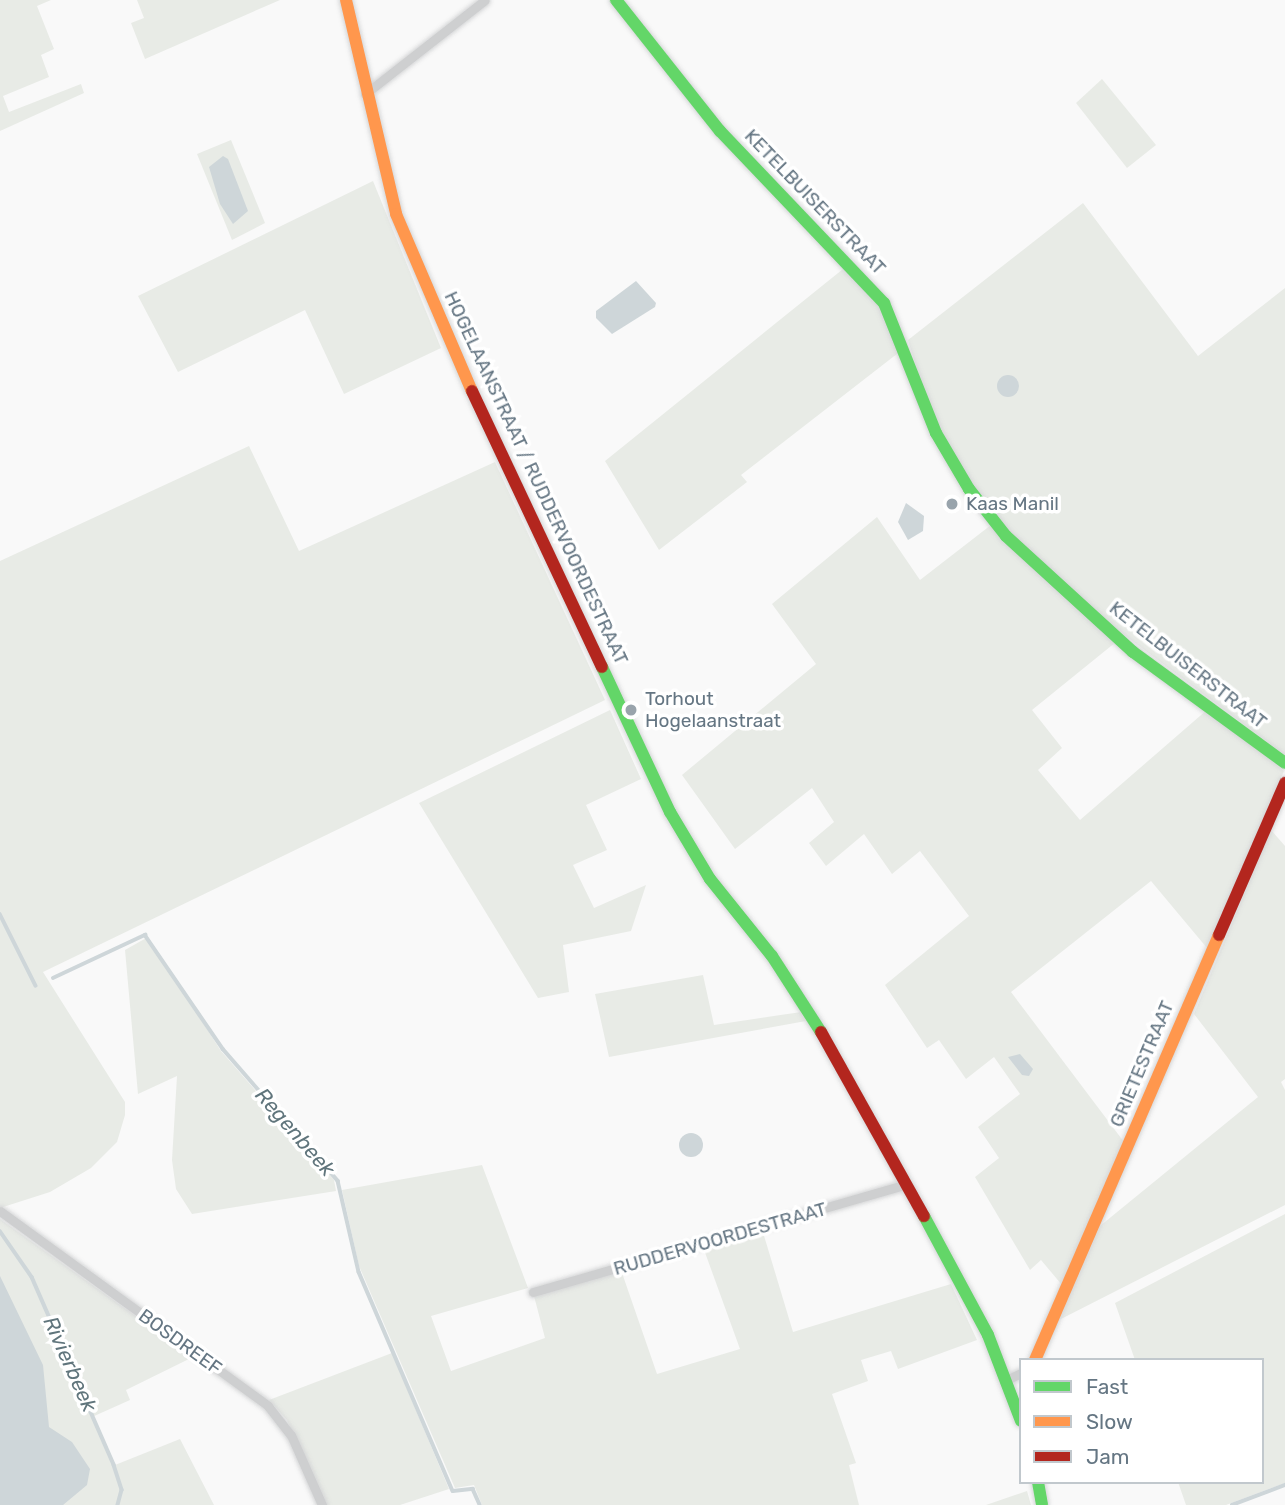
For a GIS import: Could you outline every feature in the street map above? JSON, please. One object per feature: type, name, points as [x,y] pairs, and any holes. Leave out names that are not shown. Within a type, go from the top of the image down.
[{"type":"street","name":"HOGELAANSTRAAT / RUDDERVOORDESTRAAT","points":[[346,0],[365,94],[396,214],[444,331],[670,812],[710,879],[811,1012],[988,1335],[1019,1416]]},
{"type":"street","points":[[365,94],[485,0]]},
{"type":"street","name":"KETELBUISERSTRAAT","points":[[616,0],[720,131],[884,303],[936,433],[969,489],[1006,537],[1133,652],[1285,763]]},
{"type":"street","name":"GRIETESTRAAT","points":[[1036,1358],[1285,783]]},
{"type":"street","name":"RUDDERVOORDESTRAAT","points":[[533,1292],[907,1184]]},
{"type":"street","name":"BOSDREEF","points":[[0,1211],[268,1406],[291,1434],[323,1505]]},
{"type":"street","points":[[1006,1380],[1019,1374]]},
{"type":"street","points":[[1038,1484],[1042,1505]]},
{"type":"shaded area","points":[[0,0],[51,0],[37,6],[54,49],[41,55],[49,77],[3,96],[9,112],[81,84],[84,93],[0,131]]},
{"type":"shaded area","points":[[137,0],[280,0],[145,59],[131,23],[144,18]]},
{"type":"shaded area","points":[[1102,79],[1156,145],[1127,168],[1076,103]]},
{"type":"shaded area","points":[[231,140],[265,223],[232,240],[197,154]]},
{"type":"shaded area","points":[[223,156],[228,159],[248,211],[233,224],[220,204],[209,167]]},
{"type":"shaded area","points":[[373,181],[441,348],[344,394],[305,310],[178,372],[138,296]]},
{"type":"shaded area","points":[[1083,203],[1198,356],[1285,288],[1285,755],[1087,607],[996,519],[942,438],[923,389],[908,340]]},
{"type":"shaded area","points":[[848,265],[869,288],[902,350],[741,475],[747,482],[659,550],[605,461]]},
{"type":"shaded area","points":[[636,281],[656,303],[655,307],[612,334],[596,318],[596,311]]},
{"type":"shaded area","points":[[1008,375],[1016,378],[1019,386],[1016,394],[1008,397],[1000,394],[997,386],[1000,378]]},
{"type":"shaded area","points":[[249,446],[299,551],[495,462],[605,700],[43,972],[125,1102],[125,1115],[117,1142],[91,1168],[50,1192],[0,1208],[0,561]]},
{"type":"shaded area","points":[[906,503],[924,516],[923,531],[908,540],[898,522]]},
{"type":"shaded area","points":[[877,517],[920,580],[991,525],[1116,642],[1032,710],[1062,748],[1038,770],[1080,820],[1208,709],[1284,771],[1207,948],[1151,881],[1011,992],[1124,1142],[1062,1285],[1041,1260],[1030,1270],[975,1177],[999,1158],[978,1127],[1020,1094],[994,1057],[966,1079],[939,1040],[927,1048],[885,985],[969,916],[920,851],[892,874],[864,834],[826,866],[809,843],[834,822],[812,788],[735,849],[682,775],[816,664],[772,604]]},
{"type":"shaded area","points":[[610,710],[641,779],[586,805],[607,850],[573,865],[594,908],[646,885],[631,931],[563,945],[569,992],[538,998],[419,803]]},
{"type":"shaded area","points":[[1271,830],[1285,846],[1285,1079],[1281,1082],[1285,1090],[1285,1205],[1059,1320],[1100,1226],[1258,1097],[1194,1014]]},
{"type":"shaded area","points":[[148,937],[221,1051],[334,1180],[336,1191],[192,1214],[176,1189],[172,1160],[177,1076],[138,1094],[125,950]]},
{"type":"shaded area","points":[[703,975],[714,1025],[801,1012],[806,1021],[609,1057],[595,994]]},
{"type":"shaded area","points":[[1020,1054],[1033,1069],[1029,1076],[1022,1075],[1008,1057]]},
{"type":"shaded area","points":[[691,1133],[699,1137],[703,1145],[699,1153],[691,1157],[683,1153],[679,1145],[683,1137]]},
{"type":"shaded area","points":[[482,1165],[528,1288],[431,1316],[451,1371],[545,1338],[534,1296],[621,1270],[657,1374],[740,1349],[703,1247],[762,1229],[793,1332],[951,1284],[977,1340],[898,1369],[891,1351],[861,1360],[868,1381],[832,1394],[856,1463],[849,1465],[859,1505],[482,1505],[474,1485],[455,1488],[359,1266],[342,1190]]},
{"type":"shaded area","points":[[1285,1214],[1285,1483],[1226,1505],[1186,1505],[1179,1484],[1264,1484],[1264,1358],[1134,1358],[1115,1303]]},
{"type":"shaded area","points":[[0,1219],[193,1357],[126,1390],[130,1400],[92,1417],[115,1465],[180,1439],[214,1505],[0,1505]]},
{"type":"shaded area","points":[[0,1276],[43,1365],[49,1427],[72,1442],[90,1469],[87,1485],[63,1505],[0,1505]]},
{"type":"shaded area","points":[[392,1353],[449,1489],[400,1505],[326,1505],[287,1420],[269,1400]]},
{"type":"shaded area","points":[[1027,1491],[1031,1505],[986,1505]]},
{"type":"waterway","name":"Regenbeek","points":[[0,914],[36,986]]},
{"type":"waterway","name":"Regenbeek","points":[[53,978],[145,935],[223,1049],[338,1181],[359,1272],[453,1491],[473,1489],[480,1505]]},
{"type":"waterway","name":"Rivierbeek","points":[[0,1231],[32,1277],[114,1465],[122,1490],[118,1505]]},
{"type":"waterway","name":"Regenbeek","points":[[1232,1505],[1285,1485]]},
{"type":"traffic: fast","points":[[616,0],[720,131],[884,303],[936,433],[969,489],[1006,536],[1133,652],[1285,763]]},
{"type":"traffic: fast","points":[[602,667],[670,812],[710,879],[772,956],[821,1032]]},
{"type":"traffic: fast","points":[[924,1216],[988,1335],[1019,1416]]},
{"type":"traffic: fast","points":[[1038,1484],[1042,1505]]},
{"type":"traffic: slow","points":[[346,0],[396,214],[472,391]]},
{"type":"traffic: slow","points":[[1036,1358],[1219,935]]},
{"type":"traffic: jam","points":[[472,391],[602,667]]},
{"type":"traffic: jam","points":[[1219,935],[1285,783]]},
{"type":"traffic: jam","points":[[821,1032],[924,1216]]},
{"type":"place","name":"Kaas Manil","points":[[952,504]]},
{"type":"place","name":"Torhout Hogelaanstraat","points":[[631,710]]}]
